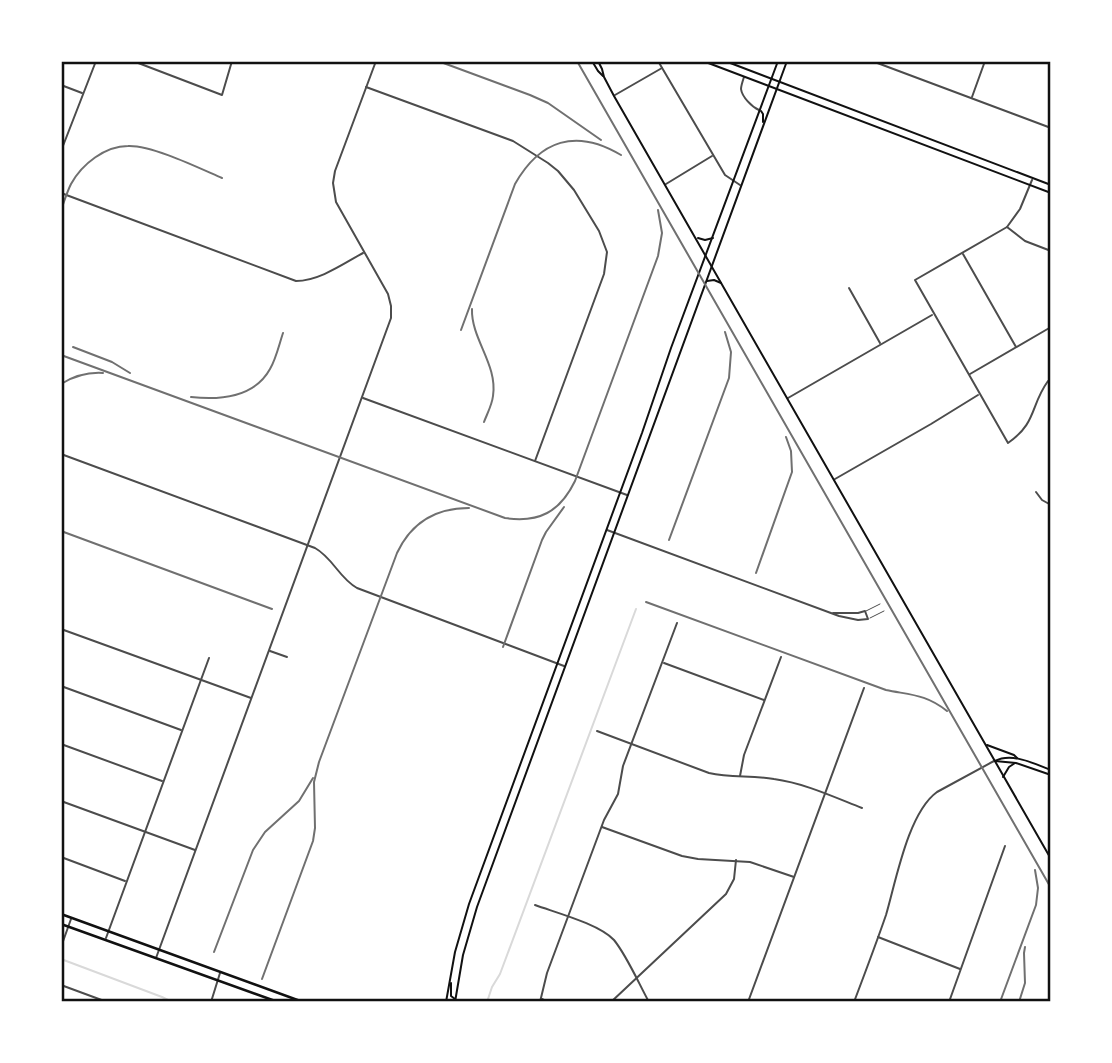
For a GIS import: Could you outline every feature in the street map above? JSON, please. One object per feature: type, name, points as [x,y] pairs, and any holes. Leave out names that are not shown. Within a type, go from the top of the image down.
[{"type":"main road","points":[[592,61],[604,77]]},
{"type":"main road","points":[[598,61],[614,96],[1051,859]]},
{"type":"main road","points":[[703,61],[1051,193]]},
{"type":"main road","points":[[725,61],[1051,185]]},
{"type":"main road","points":[[446,1002],[455,952],[469,904],[778,61]]},
{"type":"main road","points":[[450,979],[450,996],[455,1000],[463,955],[477,907],[787,61]]},
{"type":"main road","points":[[830,109],[834,102]]},
{"type":"main road","points":[[760,111],[763,114],[763,123]]},
{"type":"main road","points":[[882,129],[883,120]]},
{"type":"main road","points":[[930,147],[933,139]]},
{"type":"main road","points":[[979,166],[983,158]]},
{"type":"main road","points":[[696,237],[705,240],[713,238]]},
{"type":"main road","points":[[706,282],[714,280],[722,284]]},
{"type":"main road","points":[[642,433],[650,437]]},
{"type":"main road","points":[[582,594],[591,597]]},
{"type":"main road","points":[[540,710],[548,713]]},
{"type":"main road","points":[[986,744],[1014,755],[1017,761],[1051,775]]},
{"type":"main road","points":[[522,760],[530,763]]},
{"type":"main road","points":[[995,761],[1017,761],[1051,770]]},
{"type":"main road","points":[[1003,777],[1017,761]]},
{"type":"main road","points":[[504,808],[512,811]]},
{"type":"main road","points":[[485,859],[493,862]]},
{"type":"main road","points":[[469,904],[477,907]]},
{"type":"main road","points":[[61,914],[303,1002]]},
{"type":"main road","points":[[61,923],[278,1002]]},
{"type":"main road","points":[[455,952],[463,955]]},
{"type":"main road","points":[[197,972],[202,965]]},
{"type":"street","points":[[61,151],[96,61]]},
{"type":"street","points":[[133,61],[222,95],[232,61]]},
{"type":"street","points":[[156,958],[390,322],[391,306],[388,294],[336,202],[333,183],[376,61]]},
{"type":"street","points":[[658,61],[725,175],[741,185]]},
{"type":"street","points":[[872,61],[1051,128]]},
{"type":"street","points":[[972,98],[985,61]]},
{"type":"street","points":[[614,96],[662,68]]},
{"type":"street","points":[[744,77],[742,91],[751,105],[760,111]]},
{"type":"street","points":[[61,85],[83,93]]},
{"type":"street","points":[[366,87],[513,141],[537,154],[558,171],[574,190],[599,231],[607,252],[604,274],[535,461]]},
{"type":"street","points":[[61,138],[65,140]]},
{"type":"street","points":[[665,184],[713,156]]},
{"type":"street","points":[[1032,178],[1020,209],[1007,227],[915,280],[1008,443],[1025,428],[1048,381]]},
{"type":"street","points":[[61,193],[296,281],[320,275],[364,252]]},
{"type":"street","points":[[1007,227],[1026,241],[1051,251]]},
{"type":"street","points":[[963,253],[1016,347]]},
{"type":"street","points":[[849,288],[881,344]]},
{"type":"street","points":[[787,398],[933,314]]},
{"type":"street","points":[[969,374],[1051,327]]},
{"type":"street","points":[[834,480],[980,394]]},
{"type":"street","points":[[362,397],[628,495]]},
{"type":"street","points":[[61,454],[308,545],[327,556],[343,577],[357,588],[565,666]]},
{"type":"street","points":[[1036,492],[1042,500],[1051,505]]},
{"type":"street","points":[[606,530],[848,619],[868,619],[865,611],[833,613]]},
{"type":"street","points":[[548,1002],[540,1000],[547,973],[602,827],[618,794],[623,766],[677,623]]},
{"type":"street","points":[[61,629],[252,698]]},
{"type":"street","points":[[269,651],[287,657]]},
{"type":"street","points":[[105,939],[209,657]]},
{"type":"street","points":[[740,777],[744,755],[781,657]]},
{"type":"street","points":[[663,663],[765,701]]},
{"type":"street","points":[[61,686],[182,730]]},
{"type":"street","points":[[748,1002],[864,688]]},
{"type":"street","points":[[597,731],[709,773],[776,779],[862,808]]},
{"type":"street","points":[[61,744],[163,781]]},
{"type":"street","points":[[854,1002],[887,912],[895,875],[920,811],[937,792],[995,761]]},
{"type":"street","points":[[61,801],[196,850]]},
{"type":"street","points":[[602,827],[682,856],[759,864],[795,877]]},
{"type":"street","points":[[949,1002],[1005,846]]},
{"type":"street","points":[[61,858],[126,882]]},
{"type":"street","points":[[611,1002],[726,894],[732,885],[736,860]]},
{"type":"street","points":[[535,905],[595,927],[608,935],[622,952],[649,1002]]},
{"type":"street","points":[[61,947],[71,918]]},
{"type":"street","points":[[878,937],[961,969]]},
{"type":"street","points":[[211,1002],[220,971]]},
{"type":"street","points":[[61,985],[107,1002]]},
{"type":"lane","points":[[865,611],[880,604]]},
{"type":"lane","points":[[868,619],[884,611]]},
{"type":"waterway","points":[[487,1002],[500,974],[636,609]]},
{"type":"waterway","points":[[61,959],[172,1002]]},
{"type":"railway","points":[[438,61],[548,103],[601,140]]},
{"type":"railway","points":[[577,61],[1051,888]]},
{"type":"railway","points":[[461,330],[515,184],[525,169],[548,148],[560,143],[589,142],[621,155]]},
{"type":"railway","points":[[61,210],[71,184],[81,170],[95,157],[119,147],[150,149],[222,178]]},
{"type":"railway","points":[[61,355],[505,518],[538,517],[563,501],[575,481],[658,256],[662,233],[658,210]]},
{"type":"railway","points":[[472,309],[476,331],[492,374],[492,399],[484,422]]},
{"type":"railway","points":[[669,540],[729,378],[731,352],[725,332]]},
{"type":"railway","points":[[191,397],[224,397],[255,386],[272,365],[283,333]]},
{"type":"railway","points":[[73,347],[112,362],[130,373]]},
{"type":"railway","points":[[61,384],[81,375],[103,373]]},
{"type":"railway","points":[[756,573],[792,472],[791,451],[786,437]]},
{"type":"railway","points":[[503,647],[542,540],[564,507]]},
{"type":"railway","points":[[262,979],[313,841],[314,782],[319,762],[397,553],[410,533],[426,519],[446,511],[469,508]]},
{"type":"railway","points":[[61,531],[272,609]]},
{"type":"railway","points":[[646,602],[886,690],[925,698],[947,711]]},
{"type":"railway","points":[[214,952],[253,850],[265,832],[299,801],[313,778]]},
{"type":"railway","points":[[1000,1002],[1036,905],[1038,888],[1035,870]]},
{"type":"railway","points":[[1019,1002],[1025,983],[1025,947]]}]
